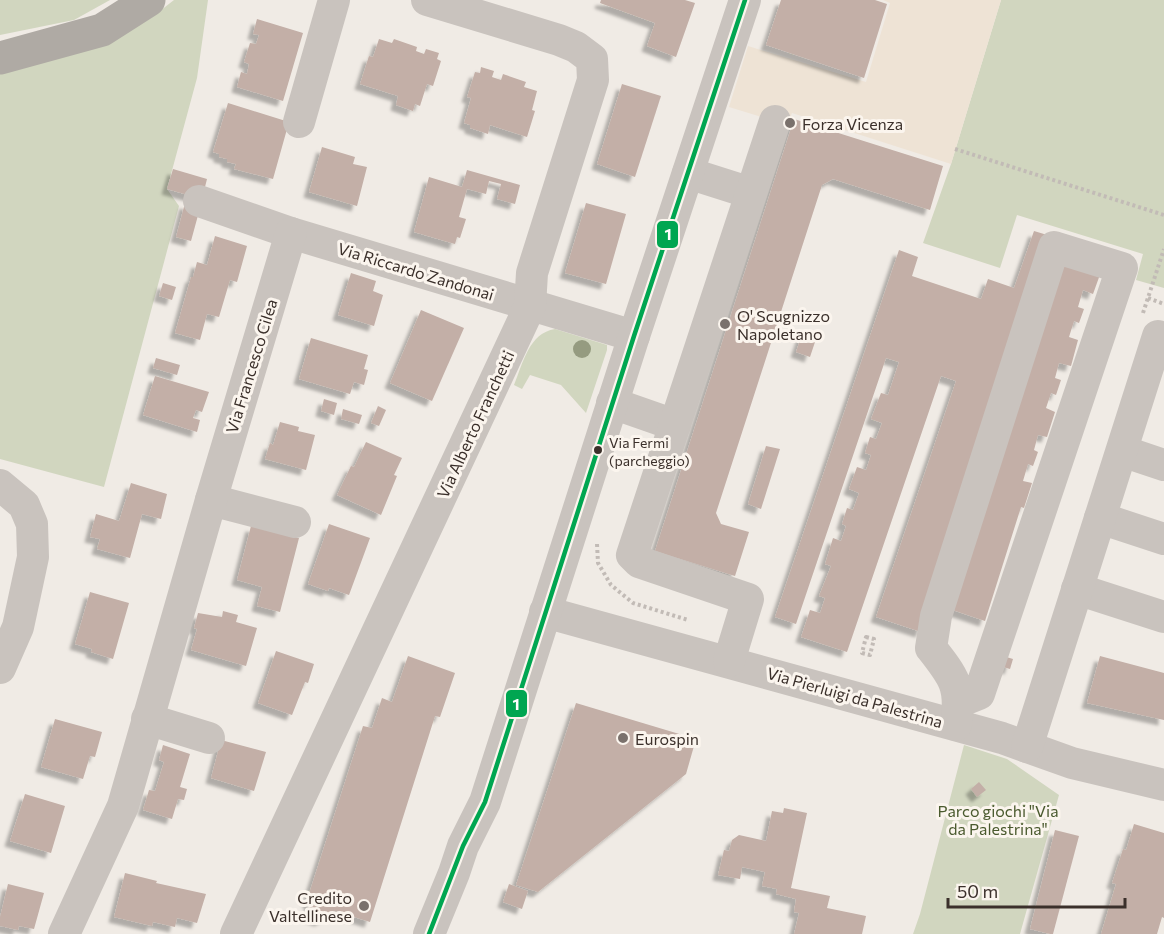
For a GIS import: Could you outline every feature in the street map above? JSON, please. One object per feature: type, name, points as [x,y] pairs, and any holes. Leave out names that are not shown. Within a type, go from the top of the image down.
[{"type":"highway","points":[[0,58],[102,30],[149,0]]},
{"type":"street","points":[[299,122],[334,0]]},
{"type":"street","name":"Via Alberto Franchetti","points":[[236,934],[531,306],[532,273],[593,80],[592,59],[576,47],[427,0]]},
{"type":"street","points":[[429,934],[463,846],[485,802],[612,403],[746,0]]},
{"type":"street","points":[[729,662],[748,599],[639,561],[632,555],[775,121]]},
{"type":"street","points":[[688,173],[751,193]]},
{"type":"street","name":"Via Riccardo Zandonai","points":[[199,201],[291,233],[634,336]]},
{"type":"street","name":"Via Francesco Cilea","points":[[64,934],[123,806],[291,233]]},
{"type":"street","points":[[1054,247],[1122,268],[979,694],[957,713],[951,673],[931,648],[936,616],[1054,247]]},
{"type":"street","points":[[1027,747],[1122,451],[1153,393],[1158,336],[1164,338]]},
{"type":"street","points":[[612,403],[675,425]]},
{"type":"street","points":[[1122,451],[1164,465]]},
{"type":"street","points":[[0,485],[24,506],[32,524],[33,557],[18,627],[0,668]]},
{"type":"street","points":[[211,500],[295,522]]},
{"type":"street","points":[[1100,518],[1164,539]]},
{"type":"street","points":[[1077,589],[1164,617]]},
{"type":"street","name":"Via Pierluigi da Palestrina","points":[[545,612],[729,662],[957,713],[1002,738],[1072,763],[1164,784]]},
{"type":"street","points":[[147,719],[209,738]]},
{"type":"street","points":[[451,934],[483,835],[485,802]]},
{"type":"path","points":[[956,149],[1164,215]]},
{"type":"path","points":[[1148,298],[1164,304]]},
{"type":"path","points":[[597,541],[598,563],[611,585],[633,603],[695,623]]},
{"type":"path","points":[[866,637],[874,639],[870,655],[862,653],[866,637]]},
{"type":"green space","points":[[0,0],[110,0],[74,20],[0,35]]},
{"type":"green space","points":[[174,0],[208,0],[197,78],[167,189],[179,206],[104,487],[0,459],[0,73],[151,18]]},
{"type":"green space","points":[[1001,0],[1164,0],[1164,288],[1136,280],[1143,254],[1017,215],[1000,268],[923,243],[951,164]]},
{"type":"green space","points":[[555,329],[607,345],[586,413],[561,385],[530,375],[522,389],[514,385],[533,343],[539,336]]},
{"type":"green space","name":"Parco giochi \"Via da Palestrina\"","points":[[964,745],[1007,759],[1059,795],[1020,934],[913,934]]},
{"type":"shaded area","points":[[883,0],[1001,0],[951,164],[792,113],[787,125],[729,107],[748,46],[866,82],[890,3]]},
{"type":"building","points":[[601,0],[685,0],[695,3],[676,57],[647,46],[655,23],[600,3]]},
{"type":"building","points":[[781,0],[875,0],[887,4],[864,78],[766,45]]},
{"type":"building","points":[[257,19],[303,33],[283,101],[237,87],[241,72],[247,74],[249,64],[244,62],[250,43],[256,44],[259,35],[253,34]]},
{"type":"building","points":[[379,39],[392,43],[394,39],[417,47],[416,51],[424,54],[426,49],[439,53],[437,59],[441,61],[433,86],[427,84],[420,106],[415,104],[413,111],[396,105],[398,96],[360,84],[369,56],[373,57]]},
{"type":"building","points":[[481,67],[494,71],[492,77],[501,80],[503,74],[526,82],[524,87],[537,91],[532,110],[535,111],[527,137],[490,125],[488,134],[470,128],[470,125],[464,123],[471,98],[467,97],[475,72],[480,73]]},
{"type":"building","points":[[622,84],[661,96],[635,177],[597,164]]},
{"type":"building","points":[[228,103],[289,122],[273,179],[234,169],[236,164],[227,162],[227,159],[213,152]]},
{"type":"building","points":[[794,119],[943,166],[930,210],[833,179],[822,185],[716,513],[721,524],[749,532],[735,576],[655,551]]},
{"type":"building","points":[[322,147],[355,157],[353,164],[367,167],[357,206],[309,192]]},
{"type":"building","points":[[173,169],[207,179],[202,199],[167,189]]},
{"type":"building","points":[[467,170],[520,185],[515,204],[497,199],[501,184],[489,181],[486,194],[467,189],[459,217],[466,219],[460,238],[457,237],[455,244],[414,232],[429,177],[462,187]]},
{"type":"building","points":[[185,203],[200,208],[191,241],[176,237]]},
{"type":"building","points":[[586,203],[626,214],[606,284],[565,273]]},
{"type":"building","points":[[1034,231],[1054,237],[921,632],[876,617],[956,381],[941,376],[847,652],[801,637],[810,610],[820,613],[825,598],[819,596],[831,566],[825,564],[833,538],[841,541],[846,526],[842,524],[847,508],[853,510],[859,493],[849,489],[857,467],[866,470],[871,455],[865,453],[870,437],[876,439],[882,423],[871,419],[881,393],[888,395],[899,362],[886,358],[796,624],[775,617],[899,250],[918,257],[912,276],[981,299],[988,279],[1014,288]]},
{"type":"building","points":[[215,236],[247,246],[237,282],[230,280],[219,317],[207,314],[200,340],[175,333],[197,262],[207,265]]},
{"type":"building","points":[[1055,254],[1102,269],[1093,294],[1083,290],[1078,307],[1084,309],[1079,323],[1074,321],[1069,337],[1078,340],[1071,366],[1059,363],[1055,378],[1061,380],[1056,395],[1051,393],[1046,408],[1055,412],[1047,437],[1038,435],[1034,450],[1038,452],[1033,466],[1028,464],[1023,481],[1032,483],[1024,508],[1021,507],[985,621],[944,607]]},
{"type":"building","points":[[351,273],[376,281],[373,291],[383,295],[374,326],[338,315]]},
{"type":"building","points":[[163,283],[176,287],[172,300],[159,296]]},
{"type":"building","points":[[421,310],[464,328],[432,401],[390,383]]},
{"type":"building","points":[[803,331],[817,336],[810,357],[796,352]]},
{"type":"building","points":[[311,338],[368,355],[364,369],[368,370],[364,385],[354,382],[350,394],[299,379]]},
{"type":"building","points":[[156,358],[180,365],[177,375],[153,368]]},
{"type":"building","points":[[155,376],[209,392],[202,412],[196,410],[193,418],[200,420],[197,432],[143,415]]},
{"type":"building","points":[[324,399],[337,403],[334,415],[321,411]]},
{"type":"building","points":[[378,406],[386,410],[379,426],[371,423]]},
{"type":"building","points":[[343,409],[362,415],[359,424],[341,419]]},
{"type":"building","points":[[280,422],[299,427],[298,431],[315,435],[306,470],[265,459],[270,443],[273,445]]},
{"type":"building","points":[[366,442],[402,458],[381,515],[337,495]]},
{"type":"building","points":[[766,446],[780,449],[761,509],[748,504]]},
{"type":"building","points":[[131,483],[167,494],[161,519],[142,514],[130,558],[97,549],[100,539],[90,537],[96,514],[119,521]]},
{"type":"building","points":[[329,524],[370,538],[349,595],[308,584]]},
{"type":"building","points":[[251,526],[299,538],[280,612],[257,606],[262,587],[237,580]]},
{"type":"building","points":[[90,592],[129,603],[113,659],[75,644]]},
{"type":"building","points":[[223,611],[238,615],[236,622],[257,628],[246,666],[191,650],[197,629],[194,628],[198,613],[222,617]]},
{"type":"building","points":[[276,651],[314,664],[308,683],[305,682],[292,715],[258,703]]},
{"type":"building","points":[[408,656],[455,673],[440,717],[435,716],[370,922],[335,911],[320,921],[307,916],[310,904],[307,900],[363,726],[372,728],[382,698],[392,702]]},
{"type":"building","points":[[1003,656],[1013,659],[1010,669],[1000,666]]},
{"type":"building","points":[[1100,656],[1164,673],[1164,720],[1087,703]]},
{"type":"building","points":[[576,703],[696,739],[686,774],[538,892],[516,885]]},
{"type":"building","points":[[55,719],[102,732],[95,757],[90,756],[83,779],[41,767]]},
{"type":"building","points":[[221,740],[266,752],[254,791],[211,778]]},
{"type":"building","points":[[163,745],[190,754],[180,787],[187,789],[184,800],[178,799],[172,819],[143,810],[149,790],[155,791],[164,762],[159,760]]},
{"type":"building","points":[[979,782],[986,790],[977,797],[971,789]]},
{"type":"building","points":[[25,794],[65,806],[51,853],[10,841]]},
{"type":"building","points":[[784,808],[807,813],[791,888],[830,896],[827,908],[866,916],[862,934],[794,934],[799,913],[794,912],[796,899],[776,894],[777,889],[762,886],[765,872],[742,867],[740,879],[718,875],[724,850],[729,851],[732,840],[739,835],[766,841],[772,811],[783,813]]},
{"type":"building","points":[[1134,824],[1164,833],[1164,918],[1162,917],[1157,934],[1101,934],[1116,884],[1112,883]]},
{"type":"building","points":[[1055,830],[1079,836],[1053,934],[1050,934],[1030,929]]},
{"type":"building","points":[[125,873],[157,881],[156,883],[206,894],[197,923],[177,918],[175,927],[153,922],[152,926],[114,917]]},
{"type":"building","points":[[8,884],[44,893],[34,929],[19,926],[18,930],[0,926]]},
{"type":"building","points":[[509,884],[528,891],[522,909],[503,902]]},
{"type":"transit line","name":"1","points":[[429,934],[463,846],[485,802],[634,336],[745,0]]},
{"type":"place","name":"Forza Vicenza","points":[[790,123]]},
{"type":"place","name":"O' Scugnizzo Napoletano","points":[[725,324]]},
{"type":"place","name":"Via Fermi (parcheggio)","points":[[598,450]]},
{"type":"place","name":"Eurospin","points":[[623,738]]},
{"type":"place","name":"Credito Valtellinese","points":[[364,906]]}]
